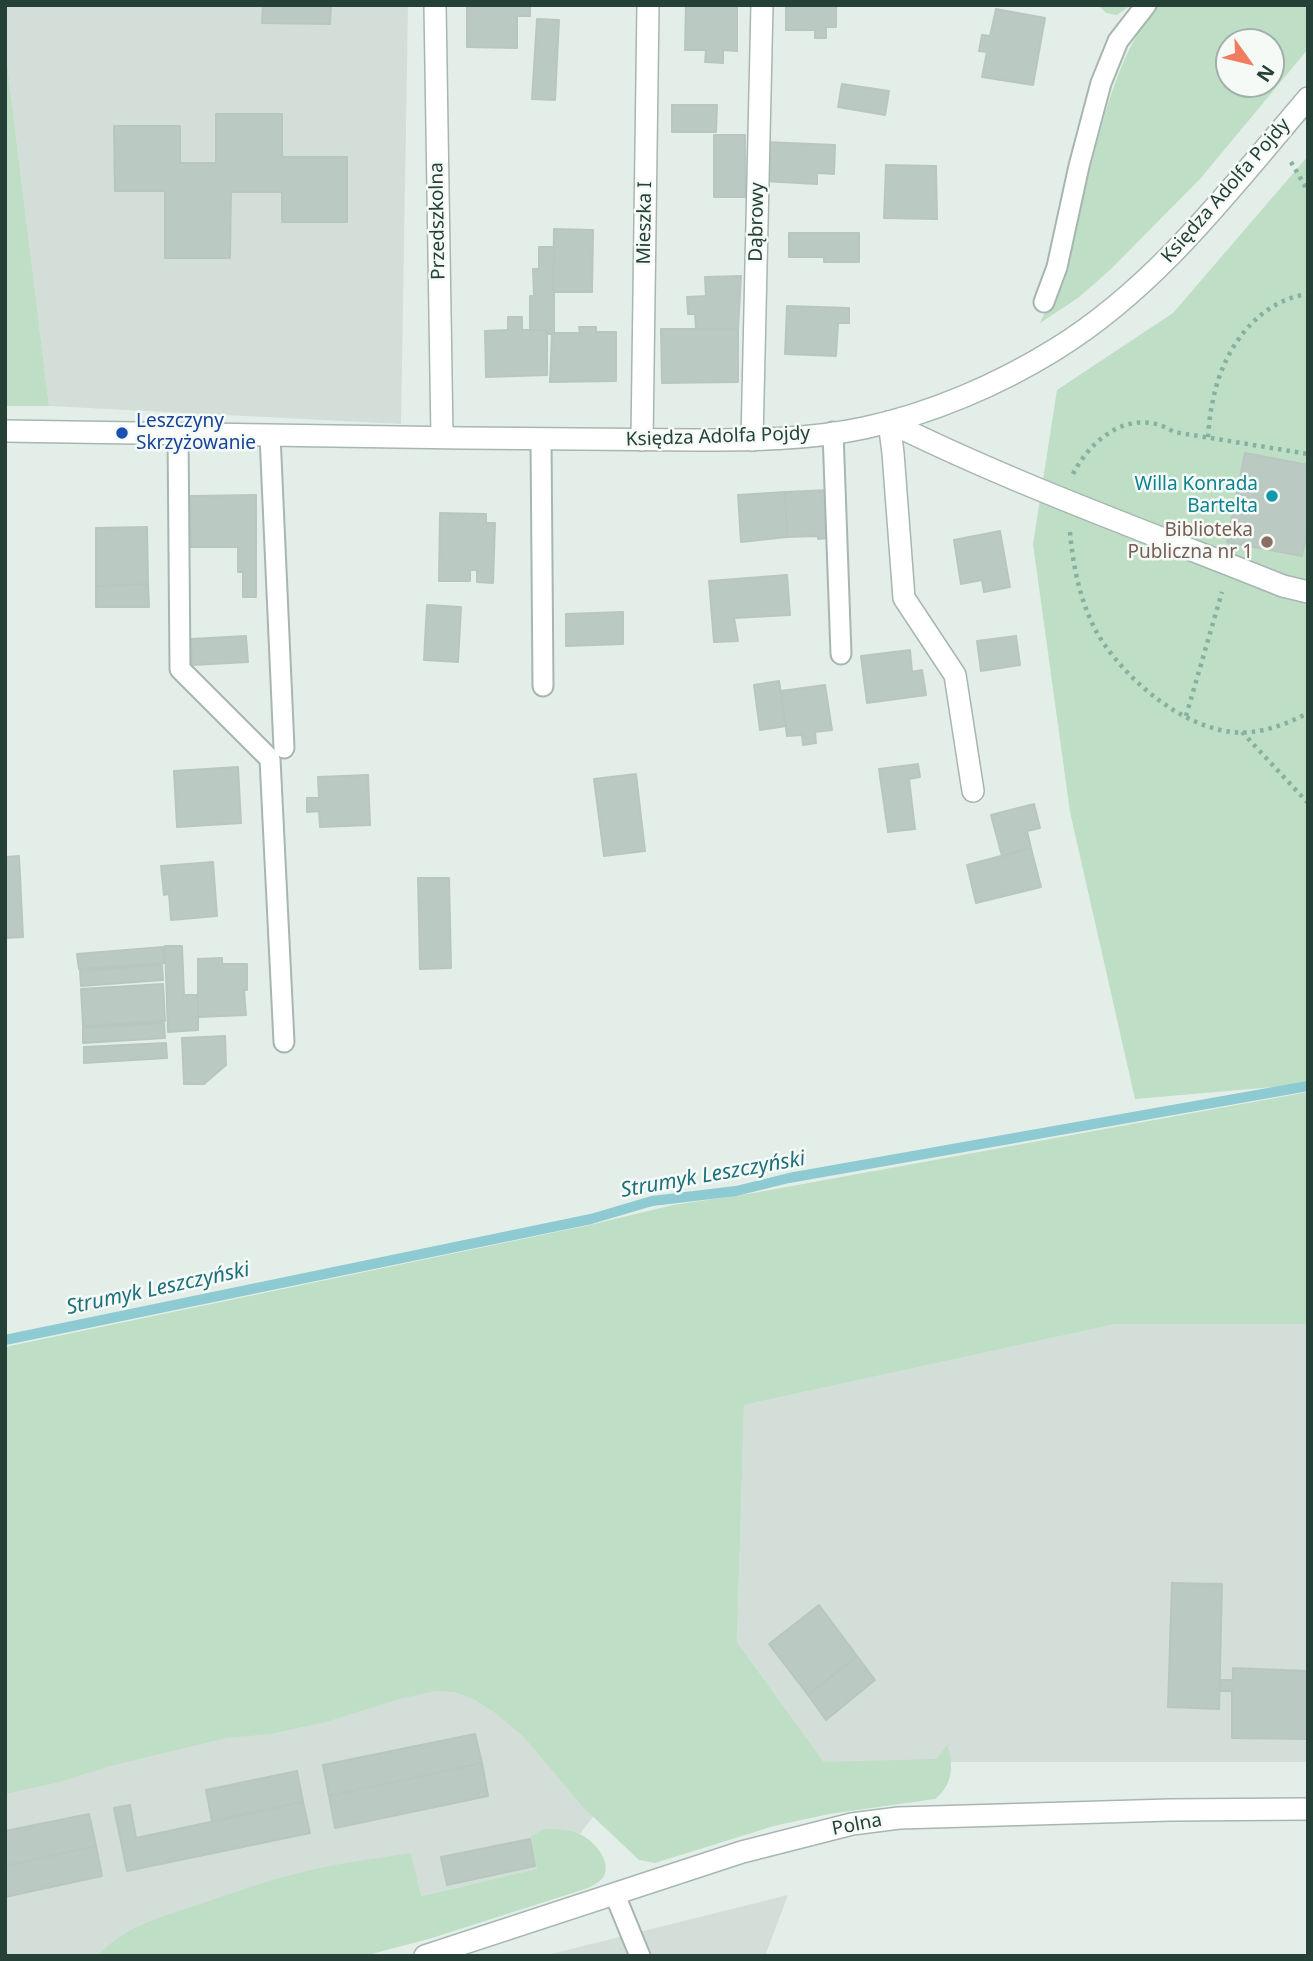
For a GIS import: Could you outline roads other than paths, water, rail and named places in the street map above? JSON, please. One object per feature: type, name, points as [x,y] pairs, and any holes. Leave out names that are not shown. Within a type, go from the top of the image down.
[{"type":"street","name":"Przedszkolna","points":[[435,5],[442,437]]},
{"type":"street","name":"Mieszka I","points":[[642,440],[648,5]]},
{"type":"street","name":"Dąbrowy","points":[[752,440],[762,5]]},
{"type":"street","name":"Księdza Adolfa Pojdy","points":[[5,431],[752,440],[834,432],[889,422],[968,394],[1013,373],[1054,351],[1100,319],[1128,297],[1208,215],[1308,97]]},
{"type":"street","points":[[889,422],[941,447],[1067,499],[1283,586],[1308,592]]},
{"type":"street","points":[[889,422],[904,598],[955,675],[973,791]]},
{"type":"street","name":"Polna","points":[[425,1956],[743,1852],[852,1824],[899,1818],[1308,1809]]},
{"type":"lane","points":[[1044,302],[1057,267],[1101,83],[1118,41],[1146,5]]},
{"type":"lane","points":[[834,432],[841,654]]},
{"type":"lane","points":[[178,433],[180,669],[270,759],[284,1042]]},
{"type":"lane","points":[[270,435],[284,748]]},
{"type":"lane","points":[[541,439],[543,686]]},
{"type":"lane","points":[[615,1895],[640,1956]]},
{"type":"waterway","name":"Strumyk Leszczyński","points":[[5,1340],[591,1219],[652,1201],[736,1191],[789,1178],[1308,1086]]},
{"type":"place","name":"Leszczyny Skrzyżowanie","points":[[122,433]]},
{"type":"place","name":"Willa Konrada Bartelta","points":[[1272,496]]},
{"type":"place","name":"Biblioteka Publiczna nr 1","points":[[1267,542]]}]
